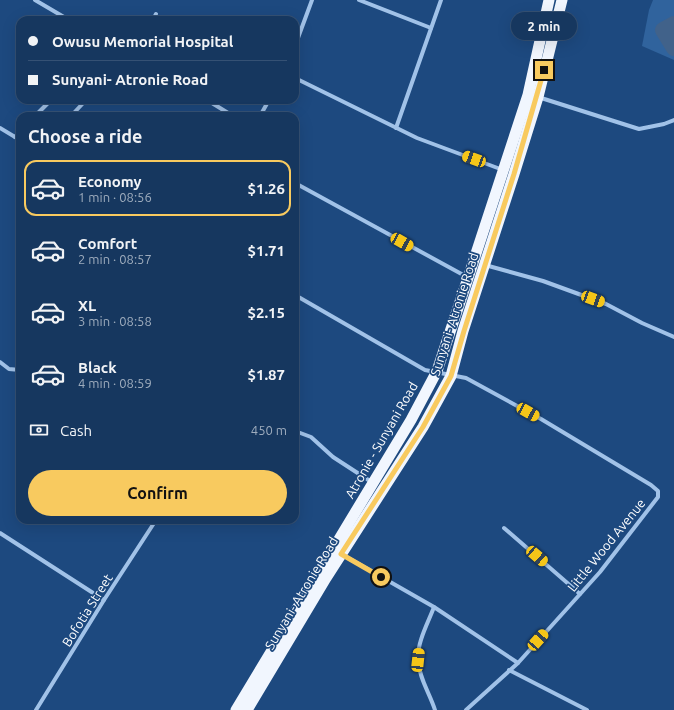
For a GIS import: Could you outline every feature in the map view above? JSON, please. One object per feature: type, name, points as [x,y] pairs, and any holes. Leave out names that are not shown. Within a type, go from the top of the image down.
[{"type":"highway","name":"Atronie - Sunyani Road","points":[[236,710],[411,420],[437,372],[528,95],[549,0]]},
{"type":"highway","name":"Sunyani- Atronie Road","points":[[247,710],[341,554],[423,427],[451,376],[484,264],[538,97],[562,0]]},
{"type":"street","points":[[35,0],[62,16]]},
{"type":"street","points":[[299,35],[312,0]]},
{"type":"street","points":[[358,0],[431,28]]},
{"type":"street","points":[[396,128],[441,0]]},
{"type":"street","points":[[299,80],[418,138],[503,170]]},
{"type":"street","points":[[538,97],[639,128],[664,124],[674,120]]},
{"type":"street","points":[[39,112],[47,104]]},
{"type":"street","points":[[76,112],[82,104]]},
{"type":"street","points":[[214,104],[226,112]]},
{"type":"street","points":[[0,128],[15,137]]},
{"type":"street","points":[[299,185],[468,278]]},
{"type":"street","points":[[484,264],[543,281],[606,304],[642,323],[674,337]]},
{"type":"street","points":[[299,297],[425,370],[451,376]]},
{"type":"street","points":[[0,362],[8,368],[16,369]]},
{"type":"street","name":"Little Wood Avenue","points":[[451,376],[466,378],[541,419],[651,484],[658,491],[658,496],[600,572],[518,663],[466,710]]},
{"type":"street","points":[[299,432],[311,437],[333,457],[373,483]]},
{"type":"street","name":"Bofotia Street","points":[[36,710],[104,600],[153,524]]},
{"type":"street","points":[[504,528],[580,594]]},
{"type":"street","points":[[0,533],[104,600]]},
{"type":"street","points":[[341,554],[434,607],[518,663]]},
{"type":"street","points":[[434,607],[420,643],[418,660],[421,673],[435,710]]},
{"type":"street","points":[[509,670],[587,710]]},
{"type":"shaded area","points":[[653,0],[674,0],[674,60],[642,46],[649,10]]},
{"type":"waterway","points":[[674,24],[663,30],[674,48]]},
{"type":"route","points":[[381,577],[341,554],[423,427],[451,376],[484,264],[538,97],[544,70]]}]
